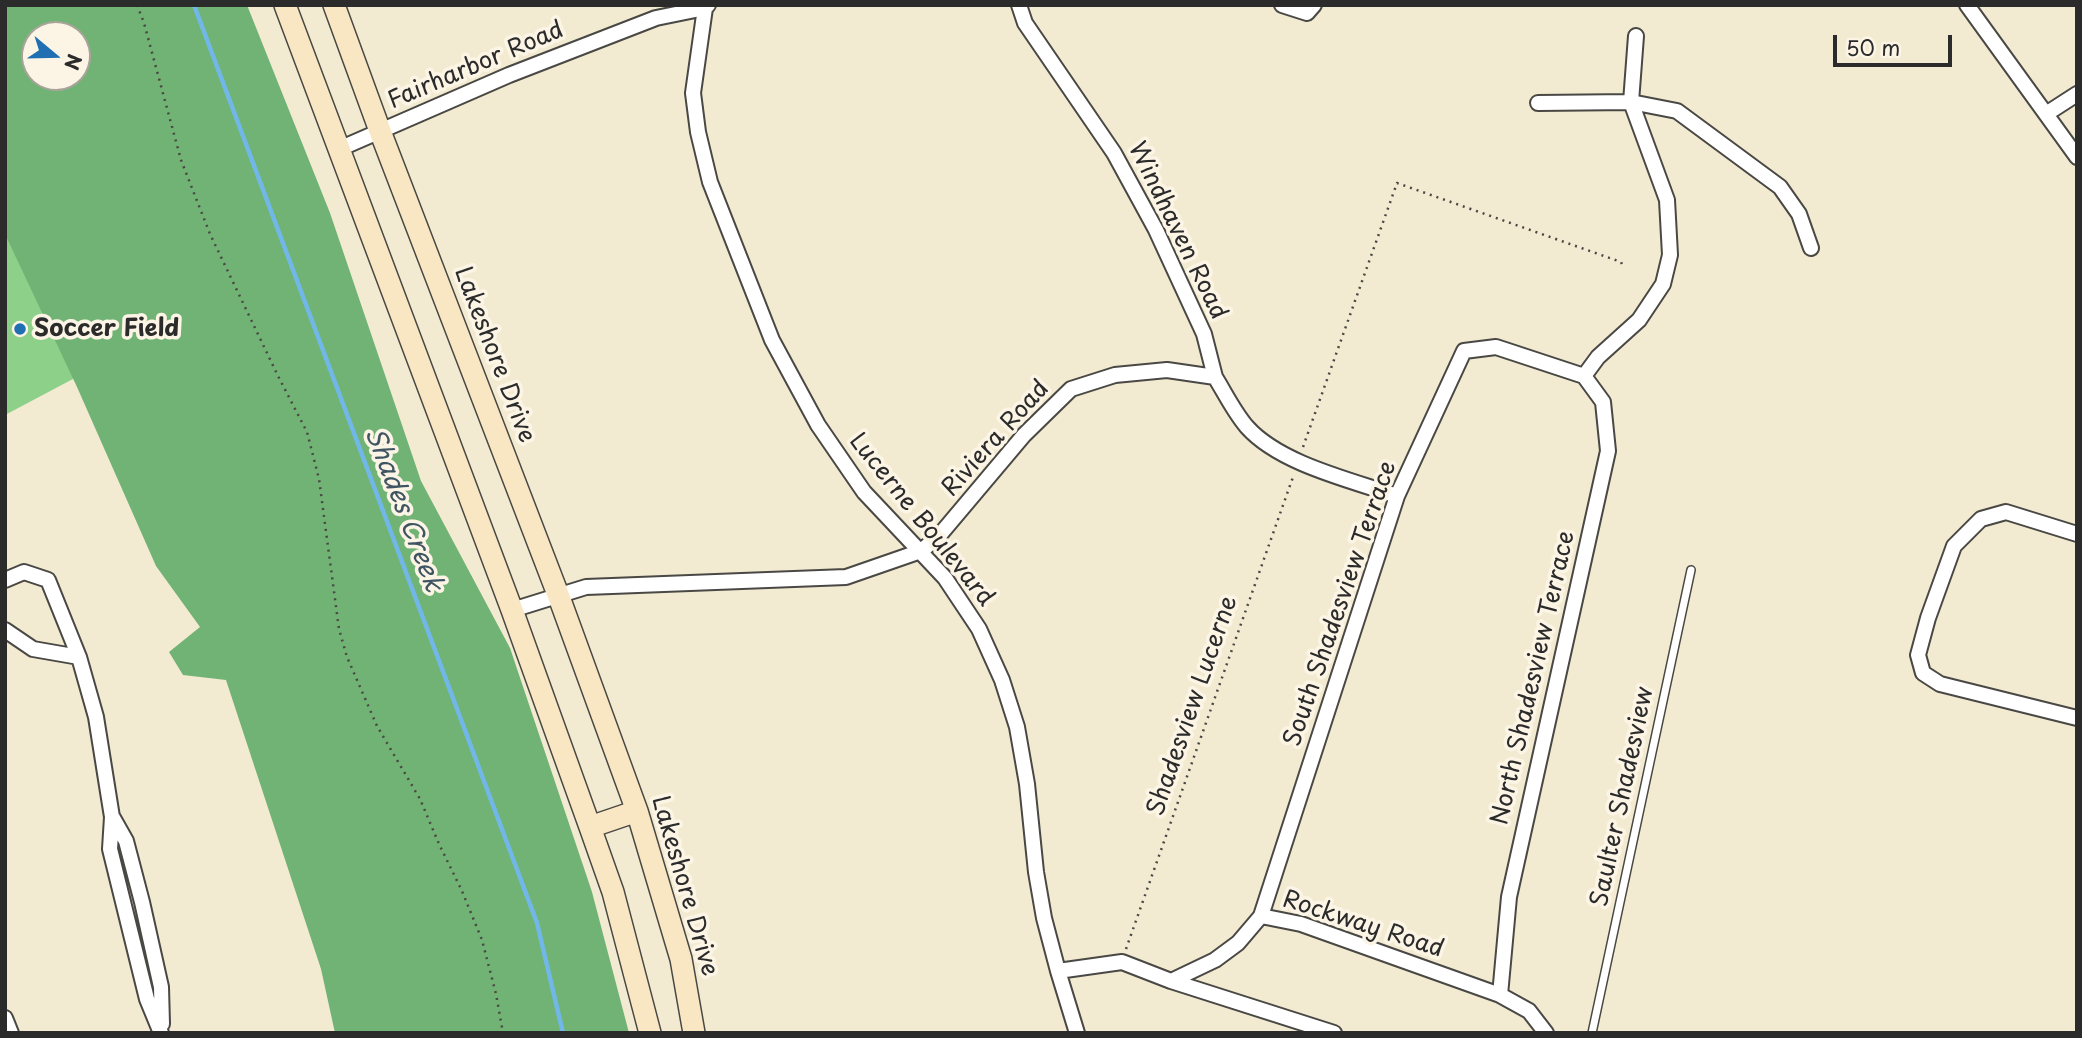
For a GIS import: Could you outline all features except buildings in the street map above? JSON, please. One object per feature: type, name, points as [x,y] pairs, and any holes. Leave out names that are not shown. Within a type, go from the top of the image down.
[{"type":"main road","points":[[285,5],[512,610],[613,891],[650,1033]]},
{"type":"main road","name":"Lakeshore Drive","points":[[334,5],[559,597],[637,811],[681,959],[694,1033]]},
{"type":"main road","points":[[590,827],[637,811]]},
{"type":"street","name":"Windhaven Road","points":[[1019,5],[1025,23],[1114,153],[1156,230],[1203,334],[1214,377]]},
{"type":"street","points":[[1282,5],[1307,13],[1314,5]]},
{"type":"street","points":[[1967,5],[2077,157]]},
{"type":"street","name":"Fairharbor Road","points":[[380,131],[509,75],[656,18],[707,6]]},
{"type":"street","name":"Lucerne Boulevard","points":[[707,6],[693,93],[698,132],[714,194],[772,340],[818,425],[864,492],[945,578],[979,629],[1002,680],[1013,715],[1027,784],[1042,907],[1077,1033]]},
{"type":"street","points":[[1584,376],[1598,357],[1639,320],[1663,284],[1670,255],[1667,200],[1631,102],[1636,36]]},
{"type":"street","points":[[2046,114],[2077,94]]},
{"type":"street","points":[[1538,103],[1631,102],[1677,111],[1780,187],[1799,214],[1811,248]]},
{"type":"street","points":[[339,149],[380,131]]},
{"type":"street","name":"South Shadesview Terrace","points":[[1261,916],[1397,496],[1464,351],[1496,347],[1584,376]]},
{"type":"street","name":"Riviera Road","points":[[559,597],[586,587],[846,577],[921,551],[938,537],[1024,435],[1072,389],[1115,375],[1167,370],[1214,377]]},
{"type":"street","name":"North Shadesview Terrace","points":[[1500,995],[1509,897],[1608,451],[1603,402],[1584,376]]},
{"type":"street","points":[[1214,377],[1247,426],[1271,447],[1298,462],[1397,496]]},
{"type":"street","points":[[2077,534],[2006,513],[1981,519],[1954,546],[1928,618],[1918,656],[1923,673],[1940,684],[2077,718]]},
{"type":"street","points":[[5,580],[24,572],[48,580],[79,657],[96,717],[112,817],[126,841],[161,987],[162,1033]]},
{"type":"street","points":[[512,610],[559,597]]},
{"type":"street","points":[[5,630],[33,649],[79,657]]},
{"type":"street","name":"Rockway Road","points":[[1171,981],[1215,960],[1238,943],[1261,916],[1301,924],[1500,995],[1529,1011],[1546,1033]]},
{"type":"street","points":[[1058,971],[1122,962],[1171,981],[1334,1033]]},
{"type":"street","points":[[5,1018],[10,1033]]},
{"type":"lane","name":"Saulter Shadesview","points":[[1592,1033],[1691,570]]},
{"type":"path","points":[[137,5],[181,160],[210,234],[307,432],[319,479],[346,657],[377,726],[420,799],[462,891],[482,940],[503,1033]]},
{"type":"path","name":"Shadesview Lucerne","points":[[1122,962],[1397,183],[1621,262],[1623,267]]},
{"type":"green space","points":[[5,5],[247,5],[330,213],[421,481],[510,648],[592,892],[629,1033],[335,1033],[321,969],[226,680],[183,675],[169,652],[200,627],[156,566],[77,387],[5,234]]},
{"type":"green space","points":[[5,196],[88,371],[5,415]]},
{"type":"waterway","name":"Shades Creek","points":[[194,5],[537,923],[563,1033]]},
{"type":"place","name":"Soccer Field","points":[[20,329]]}]
